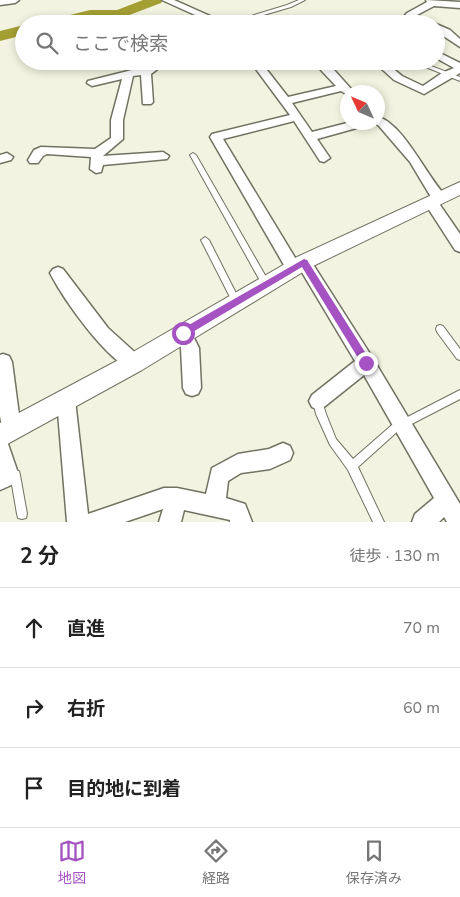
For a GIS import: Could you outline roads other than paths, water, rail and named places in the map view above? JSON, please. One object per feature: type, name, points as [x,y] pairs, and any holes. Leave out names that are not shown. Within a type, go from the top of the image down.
[{"type":"street","points":[[0,2],[15,0]]},
{"type":"street","points":[[168,1],[201,15]]},
{"type":"street","points":[[410,15],[431,2],[460,5]]},
{"type":"street","points":[[445,31],[460,44]]},
{"type":"street","points":[[445,59],[460,68]]},
{"type":"street","points":[[389,70],[398,78],[424,91],[446,75],[460,68]]},
{"type":"street","points":[[92,83],[146,70]]},
{"type":"street","points":[[147,102],[146,72],[149,70]]},
{"type":"street","points":[[262,70],[286,101],[324,158]]},
{"type":"street","points":[[327,70],[341,85]]},
{"type":"street","points":[[97,161],[116,139],[117,120],[129,73]]},
{"type":"street","points":[[286,101],[340,91]]},
{"type":"street","points":[[297,117],[216,137],[298,265],[366,363],[459,522]]},
{"type":"street","points":[[309,137],[340,129]]},
{"type":"street","points":[[385,130],[410,155],[423,173],[435,200],[460,246]]},
{"type":"street","points":[[34,160],[38,154],[45,150],[97,161],[163,156]]},
{"type":"street","points":[[4,438],[66,400],[134,364],[298,265],[460,188]]},
{"type":"street","points":[[58,273],[82,310],[118,351],[134,364]]},
{"type":"street","points":[[183,333],[190,348],[192,388]]},
{"type":"street","points":[[2,362],[4,478]]},
{"type":"street","points":[[318,401],[366,363]]},
{"type":"street","points":[[66,400],[78,522]]},
{"type":"street","points":[[214,506],[219,475],[238,464],[270,460],[283,453]]},
{"type":"street","points":[[95,522],[164,498],[177,498],[238,511],[242,522]]},
{"type":"street","points":[[170,522],[177,498]]},
{"type":"street","points":[[423,522],[446,501]]},
{"type":"lane","points":[[257,15],[303,0]]},
{"type":"lane","points":[[434,70],[460,79]]},
{"type":"lane","points":[[193,155],[266,284]]},
{"type":"lane","points":[[205,240],[236,302]]},
{"type":"lane","points":[[440,329],[460,356]]},
{"type":"lane","points":[[352,466],[402,424],[460,394]]},
{"type":"lane","points":[[318,401],[321,414],[334,442],[352,466],[379,522]]},
{"type":"lane","points":[[4,478],[15,475],[22,514]]},
{"type":"waterway","points":[[90,15],[119,14],[156,0]]},
{"type":"waterway","points":[[0,36],[15,32]]}]
